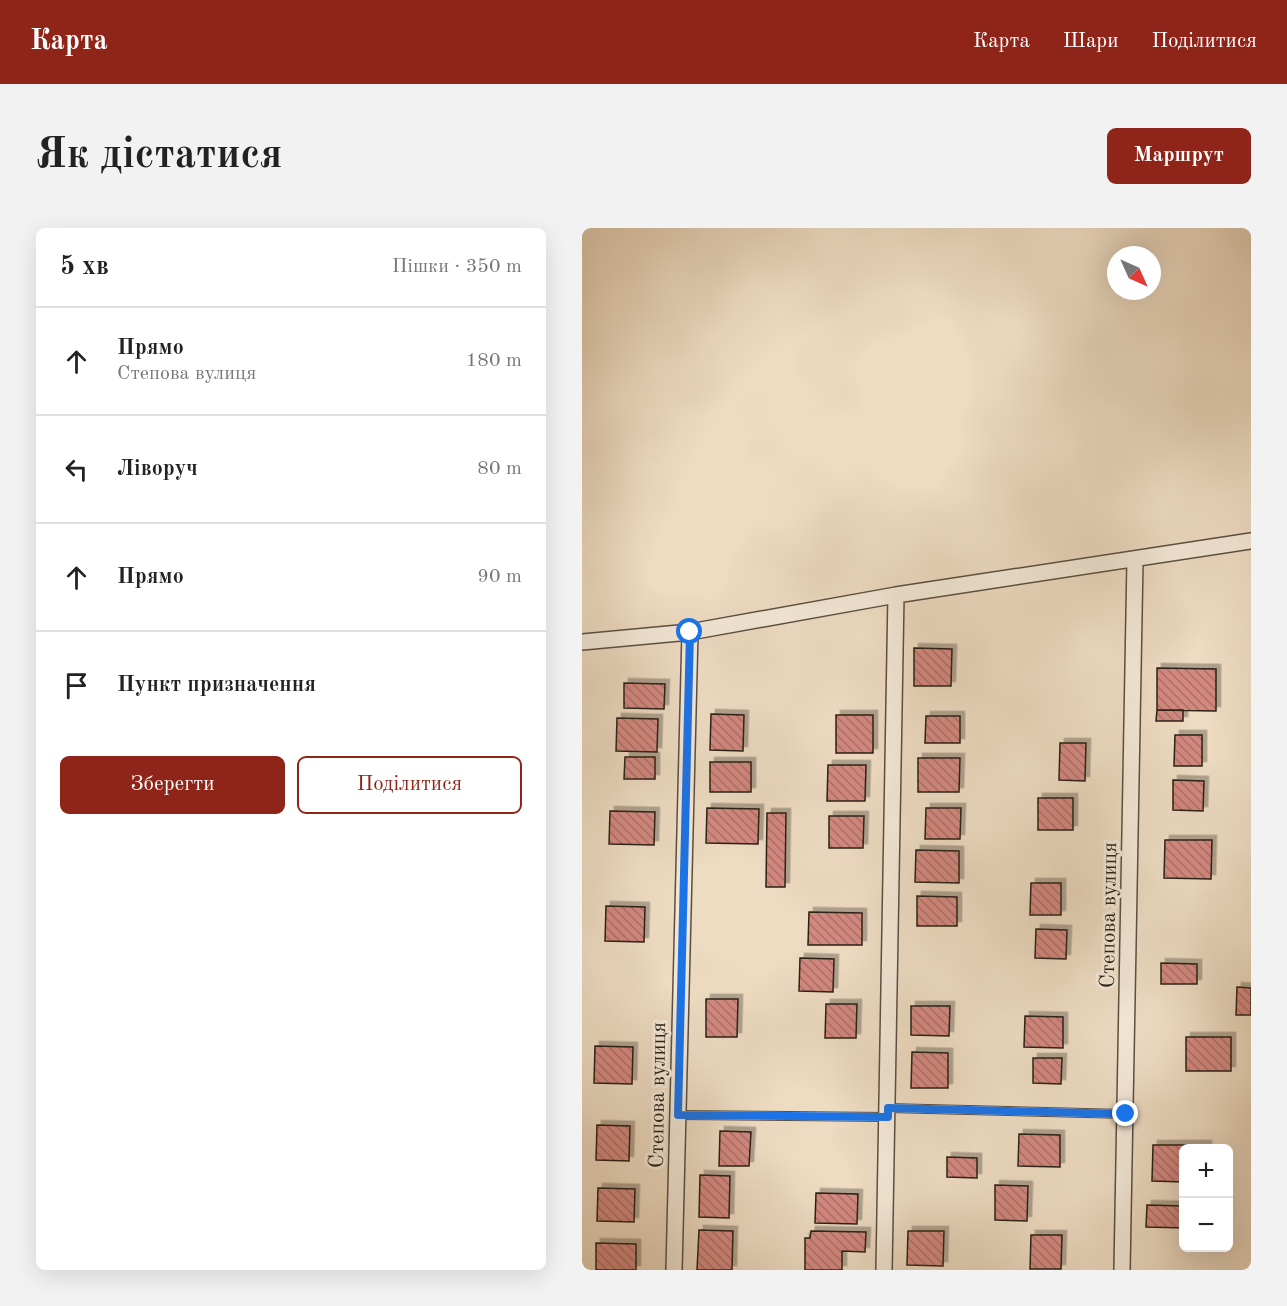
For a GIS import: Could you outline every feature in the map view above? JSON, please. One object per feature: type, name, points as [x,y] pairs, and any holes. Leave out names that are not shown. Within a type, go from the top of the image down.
[{"type":"street","points":[[582,642],[690,632],[896,595],[1251,541]]},
{"type":"street","name":"Степова вулиця","points":[[1122,1270],[1135,560]]},
{"type":"street","points":[[884,1270],[896,595]]},
{"type":"street","name":"Степова вулиця","points":[[674,1270],[690,632]]},
{"type":"lane","points":[[678,1115],[1126,1114]]},
{"type":"building","points":[[914,648],[952,649],[951,686],[914,686]]},
{"type":"building","points":[[1157,668],[1216,669],[1216,711],[1157,710]]},
{"type":"building","points":[[624,683],[665,684],[664,709],[624,708]]},
{"type":"building","points":[[1157,710],[1183,710],[1183,721],[1156,721]]},
{"type":"building","points":[[711,714],[744,715],[743,751],[710,750]]},
{"type":"building","points":[[836,715],[873,715],[873,753],[836,753]]},
{"type":"building","points":[[926,716],[960,716],[960,743],[925,743]]},
{"type":"building","points":[[617,718],[658,719],[657,752],[616,751]]},
{"type":"building","points":[[1175,735],[1202,735],[1202,766],[1174,766]]},
{"type":"building","points":[[1060,743],[1086,743],[1085,781],[1059,780]]},
{"type":"building","points":[[625,757],[655,757],[655,779],[624,779]]},
{"type":"building","points":[[918,758],[960,758],[959,792],[918,792]]},
{"type":"building","points":[[710,762],[751,762],[751,792],[710,792]]},
{"type":"building","points":[[828,765],[866,765],[865,801],[827,801]]},
{"type":"building","points":[[1173,780],[1204,781],[1203,811],[1173,810]]},
{"type":"building","points":[[1038,798],[1073,798],[1073,830],[1038,830]]},
{"type":"building","points":[[707,808],[759,809],[758,844],[706,843]]},
{"type":"building","points":[[926,808],[961,808],[960,839],[925,839]]},
{"type":"building","points":[[610,811],[655,812],[654,845],[609,844]]},
{"type":"building","points":[[767,813],[786,813],[785,887],[766,887]]},
{"type":"building","points":[[829,816],[864,816],[863,848],[829,848]]},
{"type":"building","points":[[1165,840],[1212,840],[1211,879],[1164,878]]},
{"type":"building","points":[[916,850],[959,851],[959,883],[915,882]]},
{"type":"building","points":[[1031,883],[1061,883],[1061,915],[1030,915]]},
{"type":"building","points":[[917,896],[957,897],[957,926],[917,926]]},
{"type":"building","points":[[606,906],[645,907],[644,942],[605,941]]},
{"type":"building","points":[[809,912],[862,913],[862,945],[808,945]]},
{"type":"building","points":[[1036,929],[1067,930],[1066,959],[1035,958]]},
{"type":"building","points":[[800,958],[834,959],[833,992],[799,991]]},
{"type":"building","points":[[1161,963],[1197,964],[1197,984],[1161,984]]},
{"type":"building","points":[[1237,987],[1251,988],[1251,1015],[1236,1015]]},
{"type":"building","points":[[706,999],[738,999],[737,1037],[706,1037]]},
{"type":"building","points":[[826,1004],[857,1004],[856,1038],[825,1038]]},
{"type":"building","points":[[911,1006],[950,1006],[949,1036],[911,1035]]},
{"type":"building","points":[[1025,1016],[1063,1017],[1063,1048],[1024,1047]]},
{"type":"building","points":[[1186,1037],[1231,1037],[1231,1071],[1186,1071]]},
{"type":"building","points":[[595,1046],[633,1047],[632,1084],[594,1083]]},
{"type":"building","points":[[912,1052],[948,1053],[948,1088],[911,1088]]},
{"type":"building","points":[[1033,1058],[1062,1058],[1061,1084],[1033,1083]]},
{"type":"building","points":[[597,1125],[630,1126],[629,1161],[596,1160]]},
{"type":"building","points":[[720,1131],[751,1132],[749,1166],[719,1166]]},
{"type":"building","points":[[1019,1134],[1060,1135],[1060,1167],[1018,1166]]},
{"type":"building","points":[[1153,1145],[1179,1145],[1179,1182],[1152,1181]]},
{"type":"building","points":[[947,1157],[977,1158],[977,1178],[947,1177]]},
{"type":"building","points":[[700,1175],[730,1176],[729,1218],[699,1217]]},
{"type":"building","points":[[995,1185],[1028,1186],[1027,1221],[995,1220]]},
{"type":"building","points":[[598,1188],[635,1189],[634,1222],[597,1221]]},
{"type":"building","points":[[816,1193],[858,1194],[857,1224],[815,1223]]},
{"type":"building","points":[[1147,1205],[1179,1206],[1179,1228],[1146,1227]]},
{"type":"building","points":[[699,1230],[733,1231],[732,1270],[697,1270]]},
{"type":"building","points":[[811,1231],[866,1232],[865,1252],[842,1251],[842,1270],[805,1270],[805,1238],[810,1238]]},
{"type":"building","points":[[908,1231],[944,1231],[943,1266],[907,1265]]},
{"type":"building","points":[[1031,1235],[1062,1235],[1061,1269],[1030,1269]]},
{"type":"building","points":[[596,1243],[636,1244],[636,1270],[596,1270]]},
{"type":"route","points":[[690,632],[678,1115],[888,1117],[888,1108],[1126,1114]]}]
